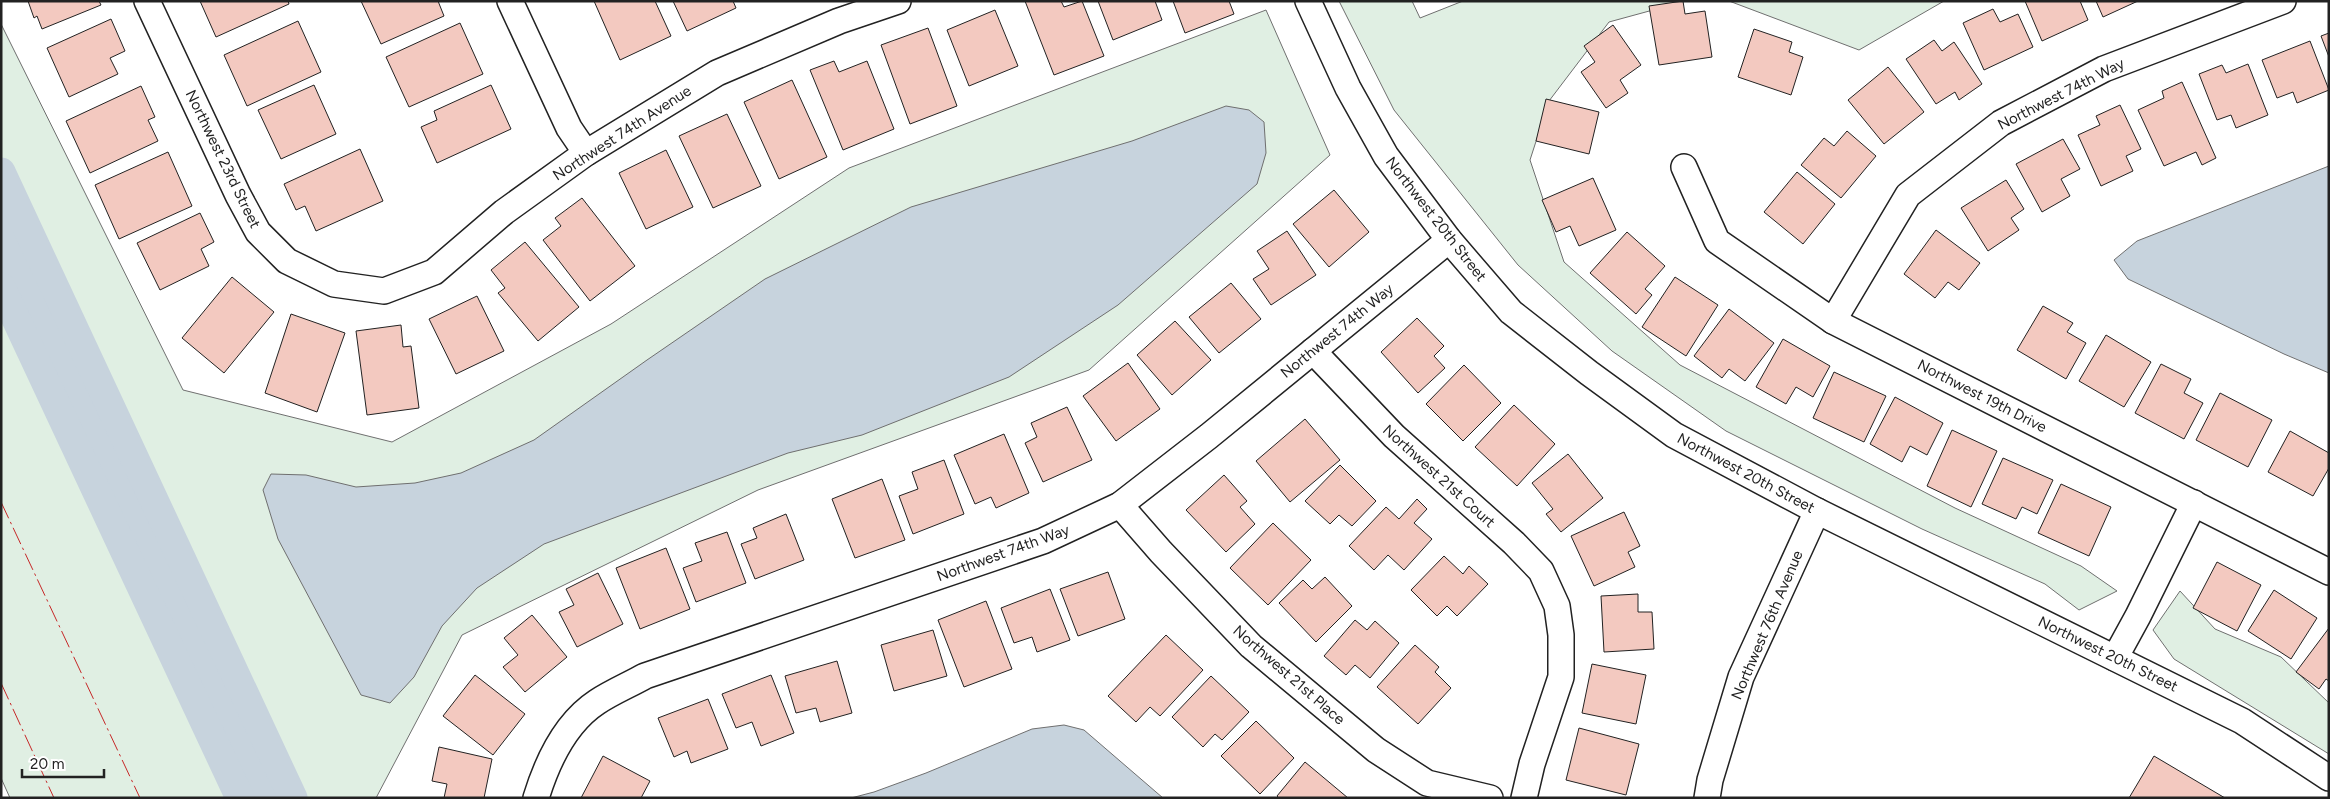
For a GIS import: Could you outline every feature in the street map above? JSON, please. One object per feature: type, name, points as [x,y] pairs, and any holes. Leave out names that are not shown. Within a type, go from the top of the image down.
[{"type":"street","name":"Northwest 23rd Street","points":[[147,1],[238,195],[258,232],[287,261],[334,284]]},
{"type":"street","points":[[510,1],[569,128],[586,153]]},
{"type":"street","name":"Northwest 74th Avenue","points":[[334,284],[384,291],[434,272],[504,212],[586,153],[717,73],[839,21],[898,1]]},
{"type":"street","name":"Northwest 20th Street","points":[[1308,1],[1348,88],[1386,156],[1449,240],[1511,312],[1596,378],[1674,435],[1817,511],[2242,721],[2329,778]]},
{"type":"street","name":"Northwest 74th Way","points":[[1833,321],[1908,195],[2001,123],[2104,69],[2283,1]]},
{"type":"street","name":"Northwest 19th Drive","points":[[1684,167],[1717,241],[1833,321],[2329,572]]},
{"type":"street","name":"Northwest 74th Way","points":[[536,798],[544,773],[564,735],[596,703],[645,676],[1043,541],[1120,505],[1209,436],[1449,240]]},
{"type":"street","name":"Northwest 21st Court","points":[[1313,351],[1394,436],[1542,570],[1557,606],[1561,635],[1561,677],[1532,764],[1524,798]]},
{"type":"street","points":[[2115,658],[2194,503]]},
{"type":"street","name":"Northwest 21st Place","points":[[1120,505],[1161,552],[1251,646],[1376,750],[1427,783],[1490,798]]},
{"type":"street","name":"Northwest 76th Avenue","points":[[1706,798],[1741,677],[1817,511]]},
{"type":"green space","points":[[1339,1],[1412,1],[1420,18],[1463,1],[1686,1],[1609,22],[1549,101],[1530,160],[1564,262],[1680,365],[1955,508],[2081,566],[2117,591],[2079,610],[2045,584],[1922,529],[1726,431],[1612,351],[1518,265],[1394,110]]},
{"type":"green space","points":[[1729,1],[1944,1],[1859,50]]},
{"type":"green space","points":[[1266,10],[1330,155],[1089,370],[758,490],[462,635],[376,798],[10,798],[1,778],[1,24],[183,390],[392,442],[611,324],[849,168]]},
{"type":"green space","points":[[2180,591],[2215,629],[2281,657],[2329,703],[2329,754],[2174,659],[2153,630]]},
{"type":"shaded area","points":[[1226,106],[1249,110],[1264,122],[1266,153],[1257,184],[1118,305],[1009,377],[862,435],[788,453],[544,544],[477,588],[442,626],[414,677],[390,703],[361,695],[278,539],[263,490],[271,474],[306,475],[356,487],[415,483],[461,473],[534,440],[765,279],[911,207],[1132,141]]},
{"type":"shaded area","points":[[2329,166],[2329,373],[2284,354],[2128,279],[2114,260],[2137,241]]},
{"type":"shaded area","points":[[1,172],[293,798],[240,798],[1,287]]},
{"type":"shaded area","points":[[1064,725],[1084,730],[1163,798],[851,798],[874,792],[926,773],[1032,729]]},
{"type":"building","points":[[28,1],[99,1],[101,5],[42,29],[37,16],[34,18]]},
{"type":"building","points":[[200,1],[288,1],[289,4],[216,37]]},
{"type":"building","points":[[361,1],[438,1],[444,16],[381,44]]},
{"type":"building","points":[[594,1],[655,1],[671,36],[620,60]]},
{"type":"building","points":[[673,1],[733,1],[736,8],[687,31]]},
{"type":"building","points":[[1025,1],[1061,1],[1064,7],[1082,1],[1104,56],[1054,75]]},
{"type":"building","points":[[1098,1],[1155,1],[1162,20],[1113,40]]},
{"type":"building","points":[[1173,1],[1229,1],[1234,14],[1185,33]]},
{"type":"building","points":[[1683,1],[1685,14],[1705,11],[1712,57],[1659,65],[1649,6]]},
{"type":"building","points":[[2025,1],[2080,1],[2088,20],[2042,41]]},
{"type":"building","points":[[2096,1],[2138,1],[2103,17]]},
{"type":"building","points":[[1993,9],[2000,22],[2018,14],[2033,47],[1984,70],[1963,23]]},
{"type":"building","points":[[995,10],[1018,66],[969,86],[947,30]]},
{"type":"building","points":[[111,19],[125,51],[110,58],[118,74],[69,97],[47,48]]},
{"type":"building","points":[[298,21],[321,72],[247,106],[224,55]]},
{"type":"building","points":[[460,23],[483,74],[409,107],[386,57]]},
{"type":"building","points":[[1613,25],[1641,65],[1620,80],[1628,93],[1606,108],[1581,72],[1595,62],[1584,46]]},
{"type":"building","points":[[928,28],[957,106],[910,124],[881,45]]},
{"type":"building","points":[[1754,29],[1792,42],[1789,52],[1803,57],[1791,95],[1738,77]]},
{"type":"building","points":[[2329,33],[2329,57],[2321,36]]},
{"type":"building","points":[[1934,40],[1942,51],[1954,42],[1982,84],[1959,100],[1955,92],[1936,104],[1906,59]]},
{"type":"building","points":[[2310,41],[2329,90],[2297,103],[2293,92],[2277,98],[2262,60]]},
{"type":"building","points":[[834,61],[839,72],[867,61],[894,129],[843,150],[810,70]]},
{"type":"building","points":[[2248,64],[2268,115],[2236,128],[2231,115],[2217,120],[2199,74],[2222,65],[2226,73]]},
{"type":"building","points":[[1888,67],[1924,112],[1884,144],[1848,100]]},
{"type":"building","points":[[792,80],[827,157],[779,179],[744,102]]},
{"type":"building","points":[[2182,82],[2216,158],[2202,165],[2196,152],[2164,166],[2138,110],[2164,98],[2162,91]]},
{"type":"building","points":[[314,85],[336,134],[281,159],[258,110]]},
{"type":"building","points":[[491,85],[511,129],[437,163],[421,127],[437,120],[434,111]]},
{"type":"building","points":[[141,86],[155,117],[148,120],[158,141],[90,173],[66,121]]},
{"type":"building","points":[[1546,99],[1599,112],[1589,154],[1536,141]]},
{"type":"building","points":[[2120,105],[2141,149],[2126,156],[2133,171],[2101,186],[2078,135],[2100,125],[2096,116]]},
{"type":"building","points":[[727,114],[761,186],[713,208],[679,136]]},
{"type":"building","points":[[1847,131],[1876,156],[1841,198],[1801,165],[1824,138],[1834,146]]},
{"type":"building","points":[[2063,139],[2080,169],[2061,179],[2070,196],[2042,212],[2016,164]]},
{"type":"building","points":[[360,149],[383,201],[316,231],[305,206],[296,210],[284,184]]},
{"type":"building","points":[[666,150],[693,207],[646,229],[619,173]]},
{"type":"building","points":[[168,152],[192,206],[119,239],[95,185]]},
{"type":"building","points":[[1797,172],[1835,204],[1803,244],[1764,212]]},
{"type":"building","points":[[1593,178],[1616,230],[1579,246],[1570,226],[1556,232],[1542,200]]},
{"type":"building","points":[[2006,180],[2024,209],[2011,218],[2019,230],[1988,251],[1961,208]]},
{"type":"building","points":[[1334,190],[1369,232],[1329,267],[1293,224]]},
{"type":"building","points":[[582,198],[635,266],[590,301],[543,240],[561,226],[555,218]]},
{"type":"building","points":[[200,213],[214,242],[201,249],[209,266],[160,290],[137,243]]},
{"type":"building","points":[[1936,230],[1980,263],[1959,290],[1948,282],[1935,298],[1904,274]]},
{"type":"building","points":[[1287,231],[1316,275],[1271,305],[1253,279],[1269,269],[1257,251]]},
{"type":"building","points":[[1627,232],[1665,266],[1645,289],[1652,295],[1636,314],[1590,273]]},
{"type":"building","points":[[525,242],[579,307],[538,341],[498,293],[505,288],[491,270]]},
{"type":"building","points":[[232,277],[274,312],[224,373],[182,338]]},
{"type":"building","points":[[1675,277],[1718,305],[1686,356],[1642,327]]},
{"type":"building","points":[[1231,283],[1261,319],[1219,353],[1189,317]]},
{"type":"building","points":[[477,296],[504,351],[456,374],[429,319]]},
{"type":"building","points":[[2043,306],[2073,323],[2067,332],[2086,343],[2066,379],[2017,350]]},
{"type":"building","points":[[1729,309],[1774,343],[1745,381],[1729,369],[1722,378],[1694,356]]},
{"type":"building","points":[[291,314],[345,333],[317,412],[265,393]]},
{"type":"building","points":[[1417,318],[1444,346],[1434,356],[1445,368],[1418,393],[1381,352]]},
{"type":"building","points":[[1175,321],[1211,360],[1172,395],[1137,355]]},
{"type":"building","points":[[401,325],[403,347],[411,346],[419,408],[367,415],[356,331]]},
{"type":"building","points":[[2106,335],[2151,362],[2124,407],[2079,381]]},
{"type":"building","points":[[1783,339],[1830,366],[1813,397],[1796,387],[1786,404],[1756,387]]},
{"type":"building","points":[[1128,363],[1160,409],[1116,441],[1083,396]]},
{"type":"building","points":[[2161,364],[2191,379],[2184,393],[2203,403],[2184,439],[2135,413]]},
{"type":"building","points":[[1464,365],[1501,403],[1463,441],[1426,404]]},
{"type":"building","points":[[1834,372],[1886,396],[1864,442],[1813,418]]},
{"type":"building","points":[[2220,393],[2272,420],[2248,467],[2196,440]]},
{"type":"building","points":[[1895,397],[1943,423],[1927,455],[1910,446],[1902,462],[1870,444]]},
{"type":"building","points":[[1514,405],[1555,444],[1517,486],[1475,447]]},
{"type":"building","points":[[1067,407],[1092,460],[1043,482],[1025,443],[1037,437],[1031,423]]},
{"type":"building","points":[[1305,419],[1340,460],[1290,502],[1256,461]]},
{"type":"building","points":[[1952,430],[1997,451],[1971,507],[1927,486]]},
{"type":"building","points":[[2290,431],[2329,453],[2329,468],[2313,496],[2268,472]]},
{"type":"building","points":[[1004,434],[1029,493],[996,508],[991,497],[975,504],[954,455]]},
{"type":"building","points":[[1568,454],[1603,498],[1561,532],[1546,514],[1553,509],[1532,483]]},
{"type":"building","points":[[2003,458],[2053,480],[2037,514],[2022,507],[2016,519],[1982,504]]},
{"type":"building","points":[[944,460],[964,514],[913,534],[899,496],[918,489],[912,472]]},
{"type":"building","points":[[1340,465],[1376,501],[1352,526],[1339,515],[1330,524],[1305,501]]},
{"type":"building","points":[[1224,475],[1247,501],[1240,507],[1255,524],[1226,552],[1186,510]]},
{"type":"building","points":[[882,479],[905,540],[855,558],[832,499]]},
{"type":"building","points":[[2061,484],[2111,507],[2089,556],[2038,533]]},
{"type":"building","points":[[1417,499],[1427,509],[1414,523],[1432,539],[1404,570],[1388,555],[1374,570],[1349,546],[1386,507],[1399,519]]},
{"type":"building","points":[[1624,512],[1640,546],[1628,552],[1635,567],[1594,586],[1571,536]]},
{"type":"building","points":[[786,514],[804,560],[755,579],[741,544],[757,538],[753,528]]},
{"type":"building","points":[[1273,523],[1311,560],[1268,605],[1230,568]]},
{"type":"building","points":[[727,532],[746,583],[696,602],[683,568],[702,561],[695,543]]},
{"type":"building","points":[[666,548],[690,609],[640,629],[616,568]]},
{"type":"building","points":[[1444,556],[1463,574],[1469,566],[1488,584],[1457,616],[1447,606],[1437,616],[1411,590]]},
{"type":"building","points":[[2217,562],[2261,585],[2237,631],[2193,608]]},
{"type":"building","points":[[1108,572],[1125,619],[1078,636],[1060,589]]},
{"type":"building","points":[[598,573],[623,624],[577,647],[559,612],[574,605],[566,589]]},
{"type":"building","points":[[1325,577],[1352,606],[1316,642],[1279,603],[1303,580],[1312,589]]},
{"type":"building","points":[[1050,589],[1070,640],[1037,652],[1032,637],[1014,643],[1001,608]]},
{"type":"building","points":[[2274,590],[2317,618],[2291,659],[2248,631]]},
{"type":"building","points":[[1638,594],[1638,612],[1652,612],[1654,649],[1604,652],[1601,596]]},
{"type":"building","points":[[986,601],[1012,669],[964,687],[938,620]]},
{"type":"building","points":[[532,615],[567,657],[525,692],[503,667],[518,655],[504,638]]},
{"type":"building","points":[[1355,620],[1367,630],[1375,621],[1399,643],[1370,678],[1355,665],[1346,675],[1324,656]]},
{"type":"building","points":[[2329,628],[2329,681],[2326,679],[2319,689],[2296,672]]},
{"type":"building","points":[[933,630],[947,676],[894,691],[881,645]]},
{"type":"building","points":[[1166,635],[1203,670],[1160,716],[1150,707],[1136,722],[1108,696]]},
{"type":"building","points":[[1415,645],[1439,667],[1435,672],[1451,688],[1418,724],[1377,687]]},
{"type":"building","points":[[837,661],[852,713],[820,722],[816,708],[796,713],[785,676]]},
{"type":"building","points":[[1592,664],[1646,675],[1636,724],[1582,713]]},
{"type":"building","points":[[475,675],[525,714],[493,755],[443,716]]},
{"type":"building","points":[[771,675],[794,733],[761,746],[752,722],[736,728],[722,694]]},
{"type":"building","points":[[1211,676],[1249,712],[1222,740],[1215,734],[1203,747],[1172,717]]},
{"type":"building","points":[[708,699],[728,749],[691,763],[687,751],[674,757],[658,718]]},
{"type":"building","points":[[1256,721],[1294,758],[1260,794],[1221,756]]},
{"type":"building","points":[[1579,728],[1639,744],[1626,795],[1566,780]]},
{"type":"building","points":[[439,747],[492,759],[484,798],[444,798],[447,784],[432,781]]},
{"type":"building","points":[[603,756],[650,781],[641,798],[581,798]]},
{"type":"building","points":[[2154,756],[2225,798],[2129,798]]},
{"type":"building","points":[[1305,762],[1348,798],[1279,798],[1277,796]]},
{"type":"waterway","points":[[1,172],[293,798]]},
{"type":"waterway","points":[[1,287],[240,798]]},
{"type":"power","points":[[1,502],[140,798]]},
{"type":"power","points":[[1,683],[54,798]]}]
